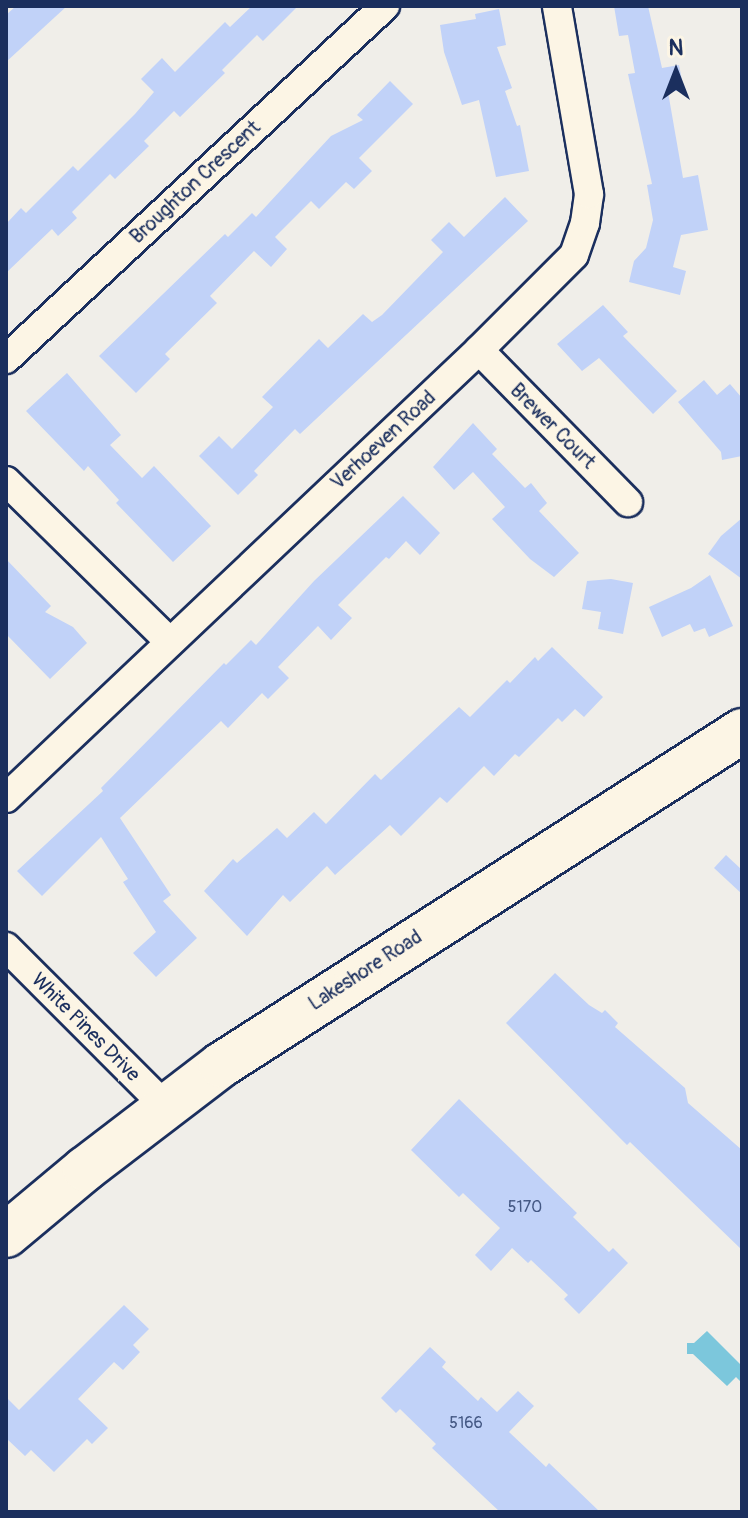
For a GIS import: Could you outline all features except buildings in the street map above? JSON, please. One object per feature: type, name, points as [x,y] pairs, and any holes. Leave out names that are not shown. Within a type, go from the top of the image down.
[{"type":"main road","name":"Lakeshore Road","points":[[6,1235],[165,1106],[300,1012],[742,731]]},
{"type":"street","name":"Broughton Crescent","points":[[6,359],[385,6]]},
{"type":"street","name":"Verhoeven Road","points":[[6,798],[479,350],[574,255],[589,204],[585,162],[557,6]]},
{"type":"street","name":"Brewer Court","points":[[479,350],[628,502]]},
{"type":"street","points":[[6,481],[169,641]]},
{"type":"street","name":"White Pines Drive","points":[[6,947],[165,1106]]},
{"type":"water","points":[[707,1331],[742,1366],[742,1383],[736,1377],[727,1386],[693,1354],[687,1354],[687,1343],[694,1343]]}]
